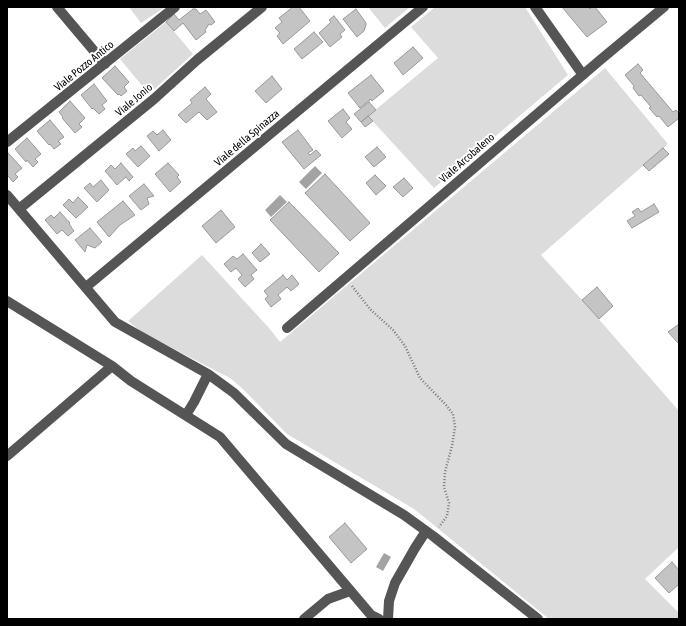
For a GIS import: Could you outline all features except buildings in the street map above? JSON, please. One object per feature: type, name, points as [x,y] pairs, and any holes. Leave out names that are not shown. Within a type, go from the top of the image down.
[{"type":"street","points":[[57,7],[105,64]]},
{"type":"street","name":"Viale Pozzo Antico","points":[[7,142],[175,7]]},
{"type":"street","name":"Viale Jonio","points":[[18,209],[154,99],[262,7]]},
{"type":"street","name":"Viale della Spinazza","points":[[86,287],[423,7]]},
{"type":"street","points":[[535,7],[583,75]]},
{"type":"street","name":"Viale Arcobaleno","points":[[287,328],[664,7]]},
{"type":"street","points":[[7,195],[115,322],[208,374],[234,394],[286,444],[404,514],[538,619]]},
{"type":"street","points":[[7,300],[112,366],[131,381],[220,437],[350,591],[371,615],[379,619]]},
{"type":"street","points":[[7,456],[112,366]]},
{"type":"street","points":[[186,415],[208,374]]},
{"type":"street","points":[[388,619],[390,602],[395,584],[415,548],[430,533]]},
{"type":"street","points":[[304,619],[328,600],[350,591]]},
{"type":"path","points":[[345,278],[370,310],[393,330],[405,346],[420,378],[454,414],[455,426],[452,446],[445,472],[444,487],[449,503],[447,516],[430,533]]},
{"type":"shaded area","points":[[129,7],[165,7],[141,23]]},
{"type":"shaded area","points":[[368,7],[410,7],[385,28]]},
{"type":"shaded area","points":[[435,7],[525,7],[568,75],[434,188],[368,116],[438,58],[411,27]]},
{"type":"shaded area","points":[[166,22],[193,54],[149,94],[120,59]]},
{"type":"shaded area","points":[[605,68],[668,144],[541,255],[679,411],[679,547],[645,579],[679,613],[679,619],[549,619],[414,509],[287,434],[244,390],[230,378],[143,333],[128,321],[202,255],[280,342]]},
{"type":"shaded area","points":[[315,166],[322,173],[306,189],[299,182]]},
{"type":"shaded area","points":[[280,195],[287,202],[271,217],[265,210]]},
{"type":"shaded area","points":[[384,553],[391,557],[383,571],[376,567]]}]
